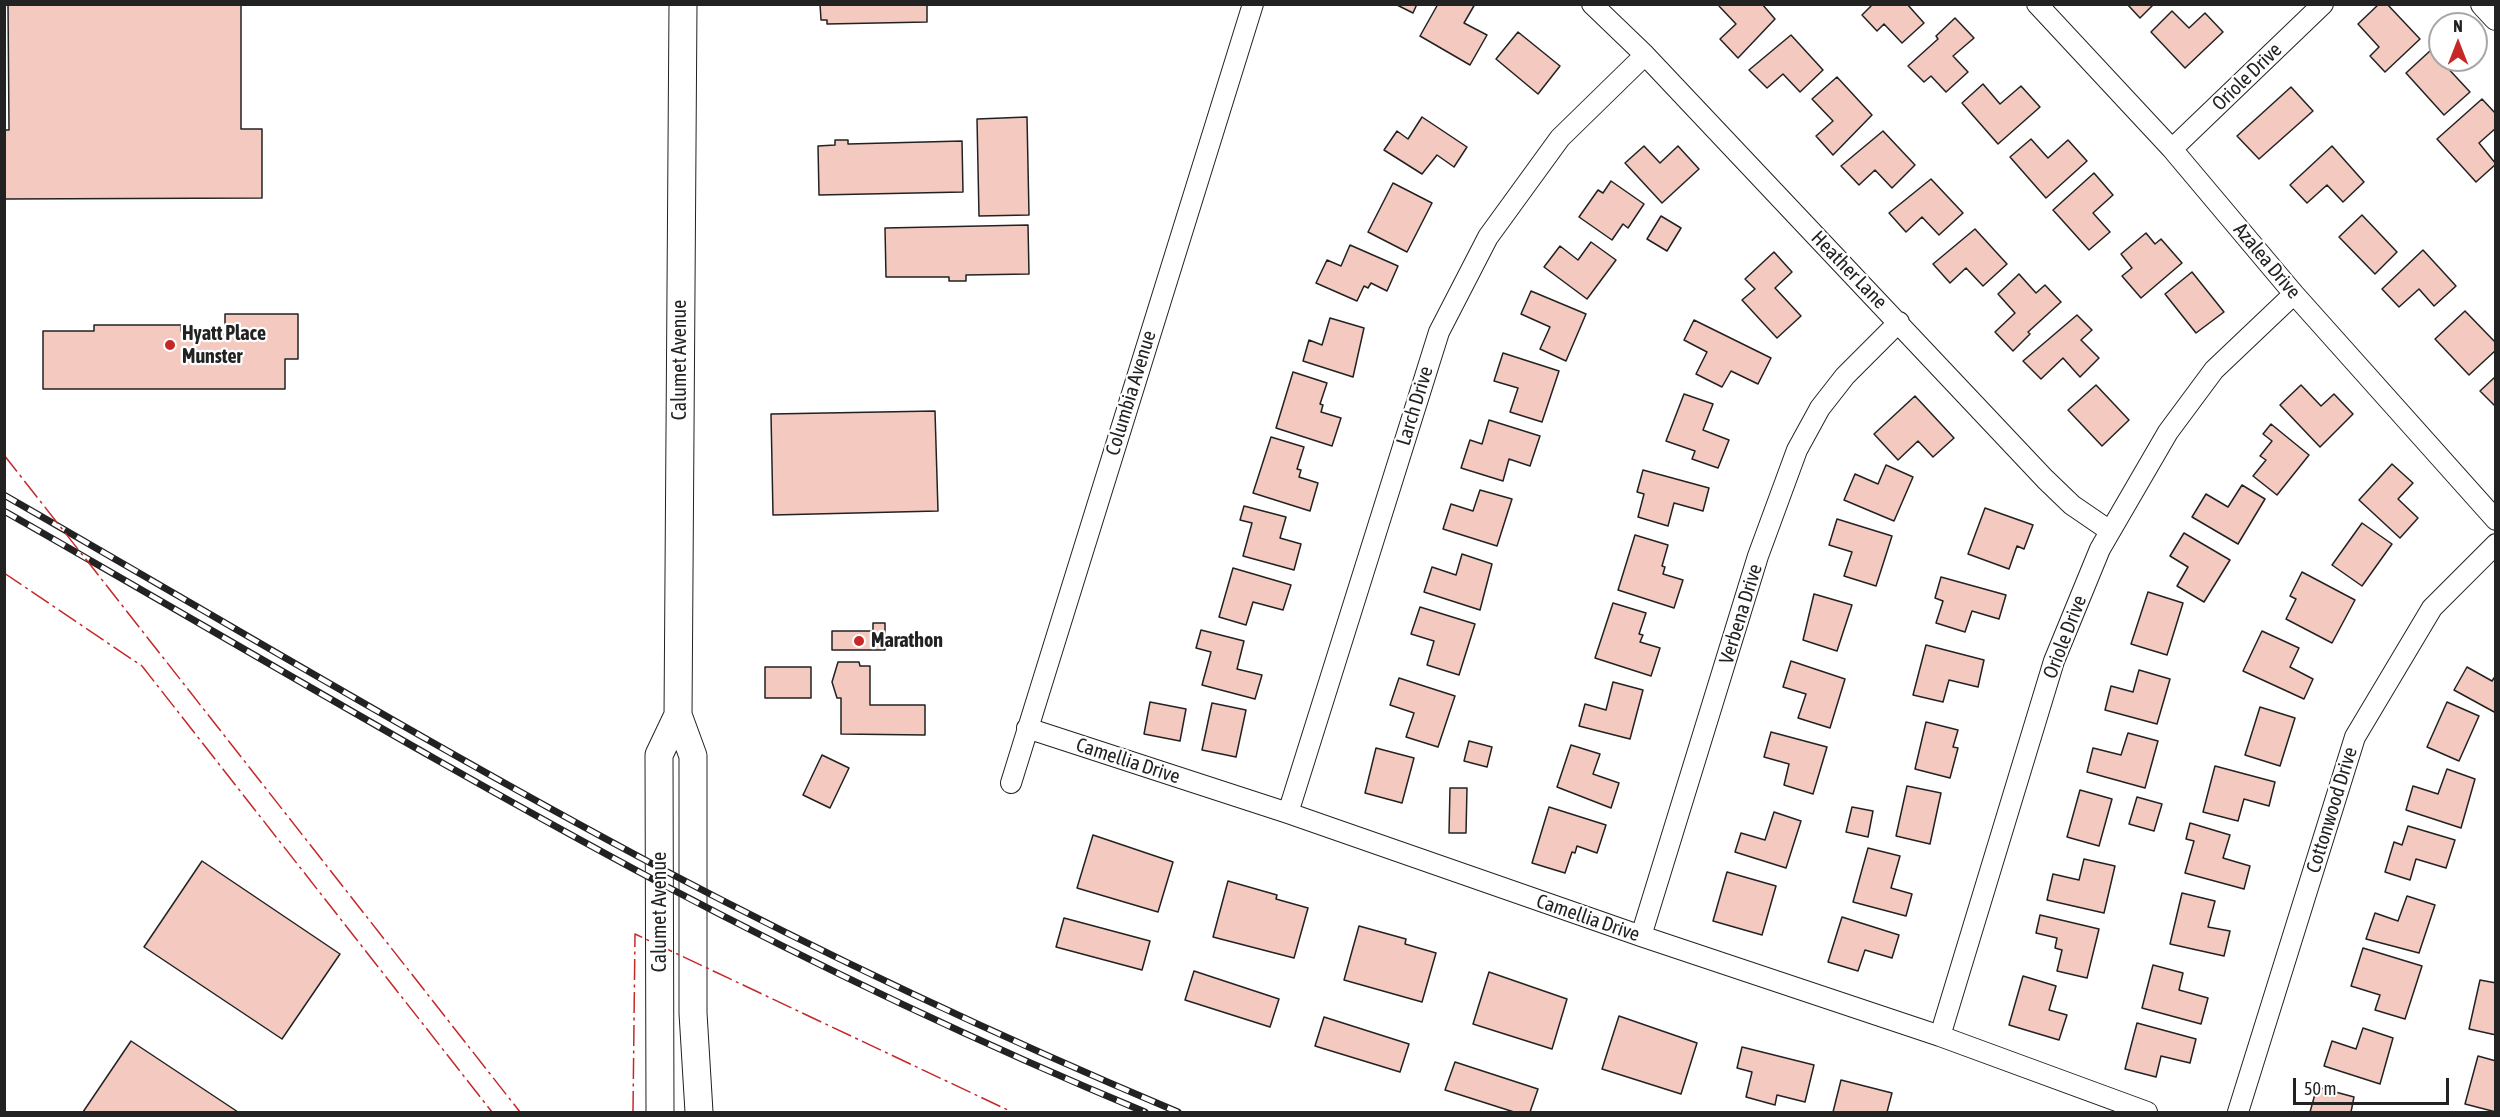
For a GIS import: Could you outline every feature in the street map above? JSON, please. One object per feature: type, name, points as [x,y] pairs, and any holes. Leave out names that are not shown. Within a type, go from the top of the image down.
[{"type":"main road","name":"Calumet Avenue","points":[[683,4],[678,715],[693,756],[693,1013],[699,1113]]},
{"type":"main road","name":"Calumet Avenue","points":[[660,1113],[659,755],[678,715]]},
{"type":"street","name":"Columbia Avenue","points":[[1011,783],[1253,4]]},
{"type":"street","name":"Heather Lane","points":[[1592,4],[1645,55],[2059,494],[2110,531]]},
{"type":"street","name":"Azalea Drive","points":[[2037,4],[2172,149],[2294,294],[2496,520]]},
{"type":"street","name":"Oriole Drive","points":[[2172,149],[2323,4]]},
{"type":"street","points":[[2483,4],[2496,18]]},
{"type":"street","name":"Larch Drive","points":[[1288,813],[1439,332],[1488,237],[1560,138],[1645,55]]},
{"type":"street","name":"Oriole Drive","points":[[1940,1036],[2054,661],[2110,531],[2168,432],[2214,370],[2294,294]]},
{"type":"street","name":"Verbena Drive","points":[[1641,936],[1758,556],[1797,450],[1820,408],[1845,376],[1899,322]]},
{"type":"street","name":"Cottonwood Drive","points":[[2238,1113],[2355,737],[2432,608],[2496,544]]},
{"type":"street","name":"Camellia Drive","points":[[1028,728],[1288,813],[1641,936],[1940,1036],[2147,1113]]},
{"type":"building","points":[[8,4],[241,4],[241,129],[262,129],[262,198],[4,199],[4,130],[9,130]]},
{"type":"building","points":[[820,4],[927,4],[927,22],[827,24],[827,20],[821,20]]},
{"type":"building","points":[[1395,4],[1417,4],[1413,13]]},
{"type":"building","points":[[1438,4],[1475,4],[1464,23],[1487,35],[1470,65],[1420,36]]},
{"type":"building","points":[[1721,4],[1762,4],[1775,19],[1738,58],[1720,39],[1736,24],[1719,6]]},
{"type":"building","points":[[1873,4],[1907,4],[1924,23],[1902,43],[1884,24],[1877,31],[1862,15]]},
{"type":"building","points":[[2127,4],[2154,4],[2140,18]]},
{"type":"building","points":[[2379,4],[2387,4],[2420,39],[2385,72],[2370,56],[2379,47],[2358,24]]},
{"type":"building","points":[[2172,11],[2189,28],[2205,13],[2223,32],[2185,68],[2151,32]]},
{"type":"building","points":[[1955,18],[1974,38],[1953,56],[1968,72],[1946,92],[1931,76],[1924,82],[1908,66],[1938,39],[1936,36]]},
{"type":"building","points":[[1518,32],[1560,66],[1538,94],[1496,59]]},
{"type":"building","points":[[1791,35],[1823,70],[1800,92],[1783,74],[1767,88],[1749,70]]},
{"type":"building","points":[[2428,53],[2428,72],[2451,72],[2470,92],[2444,115],[2406,73]]},
{"type":"building","points":[[1837,77],[1872,115],[1833,155],[1816,136],[1833,121],[1812,99]]},
{"type":"building","points":[[1983,84],[2000,104],[2021,86],[2040,107],[1998,144],[1962,103]]},
{"type":"building","points":[[2291,87],[2313,111],[2259,159],[2237,136]]},
{"type":"building","points":[[2482,99],[2496,114],[2496,128],[2479,143],[2496,164],[2476,182],[2437,139]]},
{"type":"building","points":[[1027,117],[1029,215],[979,216],[977,119]]},
{"type":"building","points":[[1422,117],[1467,147],[1454,167],[1437,155],[1422,174],[1384,150],[1397,131],[1408,139]]},
{"type":"building","points":[[1883,131],[1915,165],[1892,188],[1875,170],[1859,185],[1841,166]]},
{"type":"building","points":[[2031,139],[2048,158],[2068,140],[2087,161],[2046,198],[2010,157]]},
{"type":"building","points":[[835,140],[848,140],[848,144],[962,141],[963,192],[819,195],[818,146],[835,145]]},
{"type":"building","points":[[1644,146],[1660,163],[1678,146],[1699,169],[1662,203],[1625,163]]},
{"type":"building","points":[[2332,146],[2364,182],[2343,202],[2327,185],[2307,203],[2290,185]]},
{"type":"building","points":[[2094,173],[2113,195],[2093,213],[2110,232],[2089,250],[2053,210]]},
{"type":"building","points":[[1931,179],[1963,213],[1939,235],[1922,217],[1906,232],[1889,213]]},
{"type":"building","points":[[1611,181],[1644,204],[1628,228],[1623,224],[1612,240],[1579,217],[1598,190],[1603,193]]},
{"type":"building","points":[[1393,183],[1432,203],[1407,252],[1368,232]]},
{"type":"building","points":[[2362,215],[2397,252],[2375,274],[2339,237]]},
{"type":"building","points":[[1661,216],[1681,228],[1667,251],[1647,239]]},
{"type":"building","points":[[1028,225],[1029,274],[966,275],[966,281],[949,281],[949,277],[886,277],[885,228]]},
{"type":"building","points":[[1975,229],[2007,264],[1983,286],[1966,268],[1950,283],[1933,264]]},
{"type":"building","points":[[2146,233],[2155,244],[2161,239],[2182,263],[2141,298],[2122,276],[2132,268],[2121,254]]},
{"type":"building","points":[[1591,242],[1616,260],[1587,299],[1544,267],[1560,246],[1578,260]]},
{"type":"building","points":[[1350,245],[1398,266],[1387,291],[1371,283],[1368,288],[1364,286],[1357,301],[1316,283],[1327,260],[1341,266]]},
{"type":"building","points":[[2423,250],[2456,286],[2434,306],[2419,289],[2399,307],[2382,289]]},
{"type":"building","points":[[1774,252],[1792,272],[1775,288],[1801,316],[1777,338],[1742,300],[1755,289],[1745,279]]},
{"type":"building","points":[[2192,272],[2224,312],[2196,333],[2165,294]]},
{"type":"building","points":[[2019,274],[2036,293],[2045,285],[2061,302],[2028,332],[2030,334],[2013,351],[1995,332],[2015,313],[1998,294]]},
{"type":"building","points":[[1531,291],[1586,314],[1566,361],[1540,349],[1550,327],[1521,314]]},
{"type":"building","points":[[2465,311],[2496,343],[2496,350],[2469,375],[2435,339]]},
{"type":"building","name":"Hyatt Place Munster","points":[[225,314],[298,314],[298,359],[285,359],[285,389],[43,389],[43,331],[94,331],[94,325],[181,325],[181,331],[225,331]]},
{"type":"building","points":[[2077,315],[2092,330],[2081,340],[2099,358],[2080,377],[2063,358],[2041,379],[2023,361]]},
{"type":"building","points":[[1330,318],[1364,328],[1353,377],[1303,361],[1309,340],[1322,345]]},
{"type":"building","points":[[1694,320],[1771,358],[1758,384],[1731,371],[1722,387],[1696,374],[1707,352],[1684,340]]},
{"type":"building","points":[[1503,353],[1559,371],[1542,422],[1510,412],[1518,388],[1494,381]]},
{"type":"building","points":[[1293,372],[1327,383],[1320,404],[1323,405],[1321,412],[1341,418],[1332,446],[1276,428]]},
{"type":"building","points":[[2496,376],[2496,407],[2480,391]]},
{"type":"building","points":[[2096,385],[2129,420],[2102,446],[2068,410]]},
{"type":"building","points":[[2301,385],[2321,406],[2334,394],[2353,414],[2320,447],[2280,405]]},
{"type":"building","points":[[1684,394],[1713,404],[1703,430],[1729,440],[1718,468],[1692,459],[1695,451],[1666,441]]},
{"type":"building","points":[[1915,396],[1954,438],[1933,457],[1918,441],[1898,460],[1874,434]]},
{"type":"building","points":[[935,411],[938,511],[773,515],[771,414]]},
{"type":"building","points":[[1489,420],[1540,436],[1530,466],[1509,459],[1503,481],[1461,468],[1470,440],[1482,444]]},
{"type":"building","points":[[2271,424],[2309,455],[2277,495],[2253,476],[2266,460],[2260,456],[2272,441],[2263,434]]},
{"type":"building","points":[[1271,437],[1304,447],[1297,469],[1301,470],[1299,477],[1318,483],[1310,511],[1253,493]]},
{"type":"building","points":[[2392,464],[2413,483],[2398,499],[2418,518],[2400,538],[2359,500]]},
{"type":"building","points":[[1886,465],[1913,477],[1894,521],[1844,500],[1855,474],[1878,484]]},
{"type":"building","points":[[1643,470],[1709,488],[1703,511],[1674,503],[1668,526],[1638,517],[1644,494],[1637,492]]},
{"type":"building","points":[[2242,485],[2265,499],[2238,544],[2192,517],[2206,494],[2228,507]]},
{"type":"building","points":[[1480,490],[1512,499],[1497,546],[1443,529],[1451,504],[1473,511]]},
{"type":"building","points":[[1244,506],[1286,517],[1280,538],[1301,544],[1294,570],[1243,556],[1252,523],[1240,520]]},
{"type":"building","points":[[1985,508],[2033,525],[2024,549],[2017,546],[2009,569],[1968,554]]},
{"type":"building","points":[[1837,519],[1892,536],[1876,586],[1844,576],[1852,552],[1829,545]]},
{"type":"building","points":[[2362,523],[2392,544],[2362,586],[2332,565]]},
{"type":"building","points":[[2184,533],[2230,560],[2204,602],[2177,586],[2188,567],[2170,556]]},
{"type":"building","points":[[1635,535],[1668,545],[1662,566],[1665,567],[1663,574],[1683,580],[1674,608],[1618,590]]},
{"type":"building","points":[[1462,554],[1492,564],[1480,610],[1424,592],[1432,567],[1456,575]]},
{"type":"building","points":[[1233,568],[1291,585],[1283,610],[1253,602],[1246,625],[1219,617]]},
{"type":"building","points":[[2302,572],[2355,600],[2332,643],[2286,619],[2296,599],[2290,596]]},
{"type":"building","points":[[1941,577],[2006,595],[1999,619],[1972,611],[1965,632],[1936,623],[1943,601],[1935,598]]},
{"type":"building","points":[[2148,592],[2183,603],[2167,655],[2131,644]]},
{"type":"building","points":[[1814,594],[1852,605],[1837,651],[1803,640]]},
{"type":"building","points":[[1613,603],[1646,613],[1639,634],[1643,635],[1640,642],[1660,648],[1651,676],[1595,658]]},
{"type":"building","points":[[1420,607],[1475,624],[1459,675],[1427,665],[1434,641],[1411,634]]},
{"type":"building","name":"Marathon","points":[[873,623],[885,623],[885,650],[832,650],[832,631],[873,631]]},
{"type":"building","points":[[1201,630],[1244,641],[1237,669],[1262,675],[1255,699],[1202,685],[1211,652],[1196,648]]},
{"type":"building","points":[[2262,631],[2299,648],[2290,667],[2313,679],[2304,699],[2243,671]]},
{"type":"building","points":[[1926,645],[1984,660],[1978,687],[1949,680],[1943,702],[1913,695]]},
{"type":"building","points":[[1791,661],[1845,679],[1830,728],[1798,718],[1806,694],[1783,687]]},
{"type":"building","name":"Marathon","points":[[838,662],[859,662],[860,666],[870,666],[870,705],[925,705],[925,735],[841,734],[841,698],[837,698],[832,682]]},
{"type":"building","points":[[765,667],[811,667],[811,698],[765,698]]},
{"type":"building","points":[[2467,667],[2492,681],[2496,675],[2496,713],[2454,690]]},
{"type":"building","points":[[2139,670],[2170,679],[2157,724],[2105,710],[2111,686],[2133,692]]},
{"type":"building","points":[[1399,678],[1455,696],[1438,747],[1406,737],[1414,713],[1390,705]]},
{"type":"building","points":[[1613,682],[1643,690],[1630,739],[1579,726],[1585,704],[1606,710]]},
{"type":"building","points":[[1150,702],[1186,709],[1180,741],[1144,734]]},
{"type":"building","points":[[2447,702],[2479,716],[2459,761],[2427,747]]},
{"type":"building","points":[[1212,703],[1246,710],[1236,757],[1202,750]]},
{"type":"building","points":[[2260,707],[2295,718],[2280,766],[2245,755]]},
{"type":"building","points":[[1926,722],[1958,730],[1953,747],[1958,748],[1950,778],[1915,769]]},
{"type":"building","points":[[1771,732],[1827,747],[1813,794],[1784,785],[1789,764],[1764,757]]},
{"type":"building","points":[[2128,733],[2158,741],[2145,788],[2087,772],[2093,748],[2121,755]]},
{"type":"building","points":[[1469,741],[1492,747],[1487,767],[1464,761]]},
{"type":"building","points":[[1571,745],[1600,754],[1593,774],[1619,783],[1611,808],[1557,787]]},
{"type":"building","points":[[1376,748],[1414,758],[1402,803],[1365,793]]},
{"type":"building","points":[[822,755],[849,768],[830,808],[803,795]]},
{"type":"building","points":[[2215,766],[2275,782],[2269,806],[2244,799],[2238,821],[2203,812]]},
{"type":"building","points":[[2447,769],[2475,779],[2461,828],[2406,810],[2413,786],[2438,794]]},
{"type":"building","points":[[1907,786],[1941,793],[1930,844],[1896,836]]},
{"type":"building","points":[[1450,788],[1467,788],[1466,833],[1449,833]]},
{"type":"building","points":[[2080,790],[2112,799],[2099,846],[2067,837]]},
{"type":"building","points":[[2137,797],[2162,804],[2154,831],[2129,824]]},
{"type":"building","points":[[1549,807],[1606,825],[1597,853],[1577,846],[1575,853],[1572,852],[1565,873],[1532,863]]},
{"type":"building","points":[[1852,807],[1873,811],[1868,837],[1846,832]]},
{"type":"building","points":[[1774,812],[1801,821],[1786,868],[1735,852],[1741,833],[1765,840]]},
{"type":"building","points":[[2190,823],[2230,835],[2223,858],[2250,866],[2244,889],[2185,873],[2194,841],[2186,839]]},
{"type":"building","points":[[2408,826],[2455,840],[2446,868],[2416,859],[2410,880],[2385,872],[2394,842],[2402,845]]},
{"type":"building","points":[[1093,835],[1173,862],[1158,912],[1077,888]]},
{"type":"building","points":[[1868,848],[1900,856],[1891,888],[1912,894],[1906,916],[1853,902]]},
{"type":"building","points":[[2084,859],[2115,866],[2104,913],[2047,900],[2053,874],[2079,880]]},
{"type":"building","points":[[202,861],[340,954],[282,1039],[144,947]]},
{"type":"building","points":[[1727,872],[1776,886],[1762,935],[1713,921]]},
{"type":"building","points":[[1228,881],[1277,895],[1276,899],[1308,908],[1294,958],[1213,937]]},
{"type":"building","points":[[2182,893],[2215,901],[2208,927],[2230,931],[2224,956],[2170,944]]},
{"type":"building","points":[[2407,896],[2435,905],[2419,953],[2366,939],[2375,913],[2398,921]]},
{"type":"building","points":[[2040,915],[2099,929],[2087,978],[2057,971],[2062,950],[2055,948],[2057,938],[2036,933]]},
{"type":"building","points":[[1842,917],[1899,935],[1892,958],[1865,950],[1858,971],[1828,962]]},
{"type":"building","points":[[1064,918],[1150,941],[1142,970],[1056,947]]},
{"type":"building","points":[[1359,926],[1406,939],[1405,944],[1436,953],[1422,1002],[1344,980]]},
{"type":"building","points":[[2363,948],[2422,966],[2405,1019],[2375,1010],[2380,995],[2351,986]]},
{"type":"building","points":[[2153,965],[2183,973],[2179,990],[2208,998],[2201,1024],[2142,1008]]},
{"type":"building","points":[[1194,971],[1279,999],[1270,1027],[1185,1000]]},
{"type":"building","points":[[1489,972],[1567,999],[1552,1049],[1473,1024]]},
{"type":"building","points":[[2023,976],[2056,986],[2049,1010],[2067,1015],[2059,1040],[2009,1025]]},
{"type":"building","points":[[2480,980],[2496,983],[2496,1035],[2469,1029]]},
{"type":"building","points":[[1619,1016],[1697,1043],[1681,1094],[1602,1069]]},
{"type":"building","points":[[1324,1017],[1409,1044],[1400,1072],[1315,1046]]},
{"type":"building","points":[[2137,1023],[2196,1039],[2190,1063],[2161,1056],[2156,1077],[2125,1069]]},
{"type":"building","points":[[2363,1028],[2393,1038],[2380,1084],[2324,1066],[2332,1041],[2356,1049]]},
{"type":"building","points":[[131,1041],[238,1112],[83,1112]]},
{"type":"building","points":[[1742,1047],[1814,1065],[1805,1102],[1777,1095],[1775,1105],[1746,1097],[1752,1072],[1737,1068]]},
{"type":"building","points":[[2478,1056],[2496,1061],[2496,1112],[2465,1104]]},
{"type":"building","points":[[1455,1062],[1538,1089],[1530,1112],[1514,1112],[1445,1090]]},
{"type":"building","points":[[1841,1080],[1892,1093],[1887,1112],[1833,1112]]},
{"type":"building","points":[[2317,1087],[2354,1097],[2351,1112],[2310,1112]]},
{"type":"railway","points":[[4,495],[412,731],[660,868],[916,996],[1178,1112]]},
{"type":"railway","points":[[4,511],[411,745],[658,882],[899,1003],[1145,1112]]},
{"type":"power","points":[[4,455],[520,1112]]},
{"type":"power","points":[[4,573],[142,666],[492,1112]]},
{"type":"power","points":[[633,1112],[635,934],[1012,1112]]},
{"type":"place","name":"Hyatt Place Munster","points":[[170,345]]},
{"type":"place","name":"Marathon","points":[[859,641]]}]
